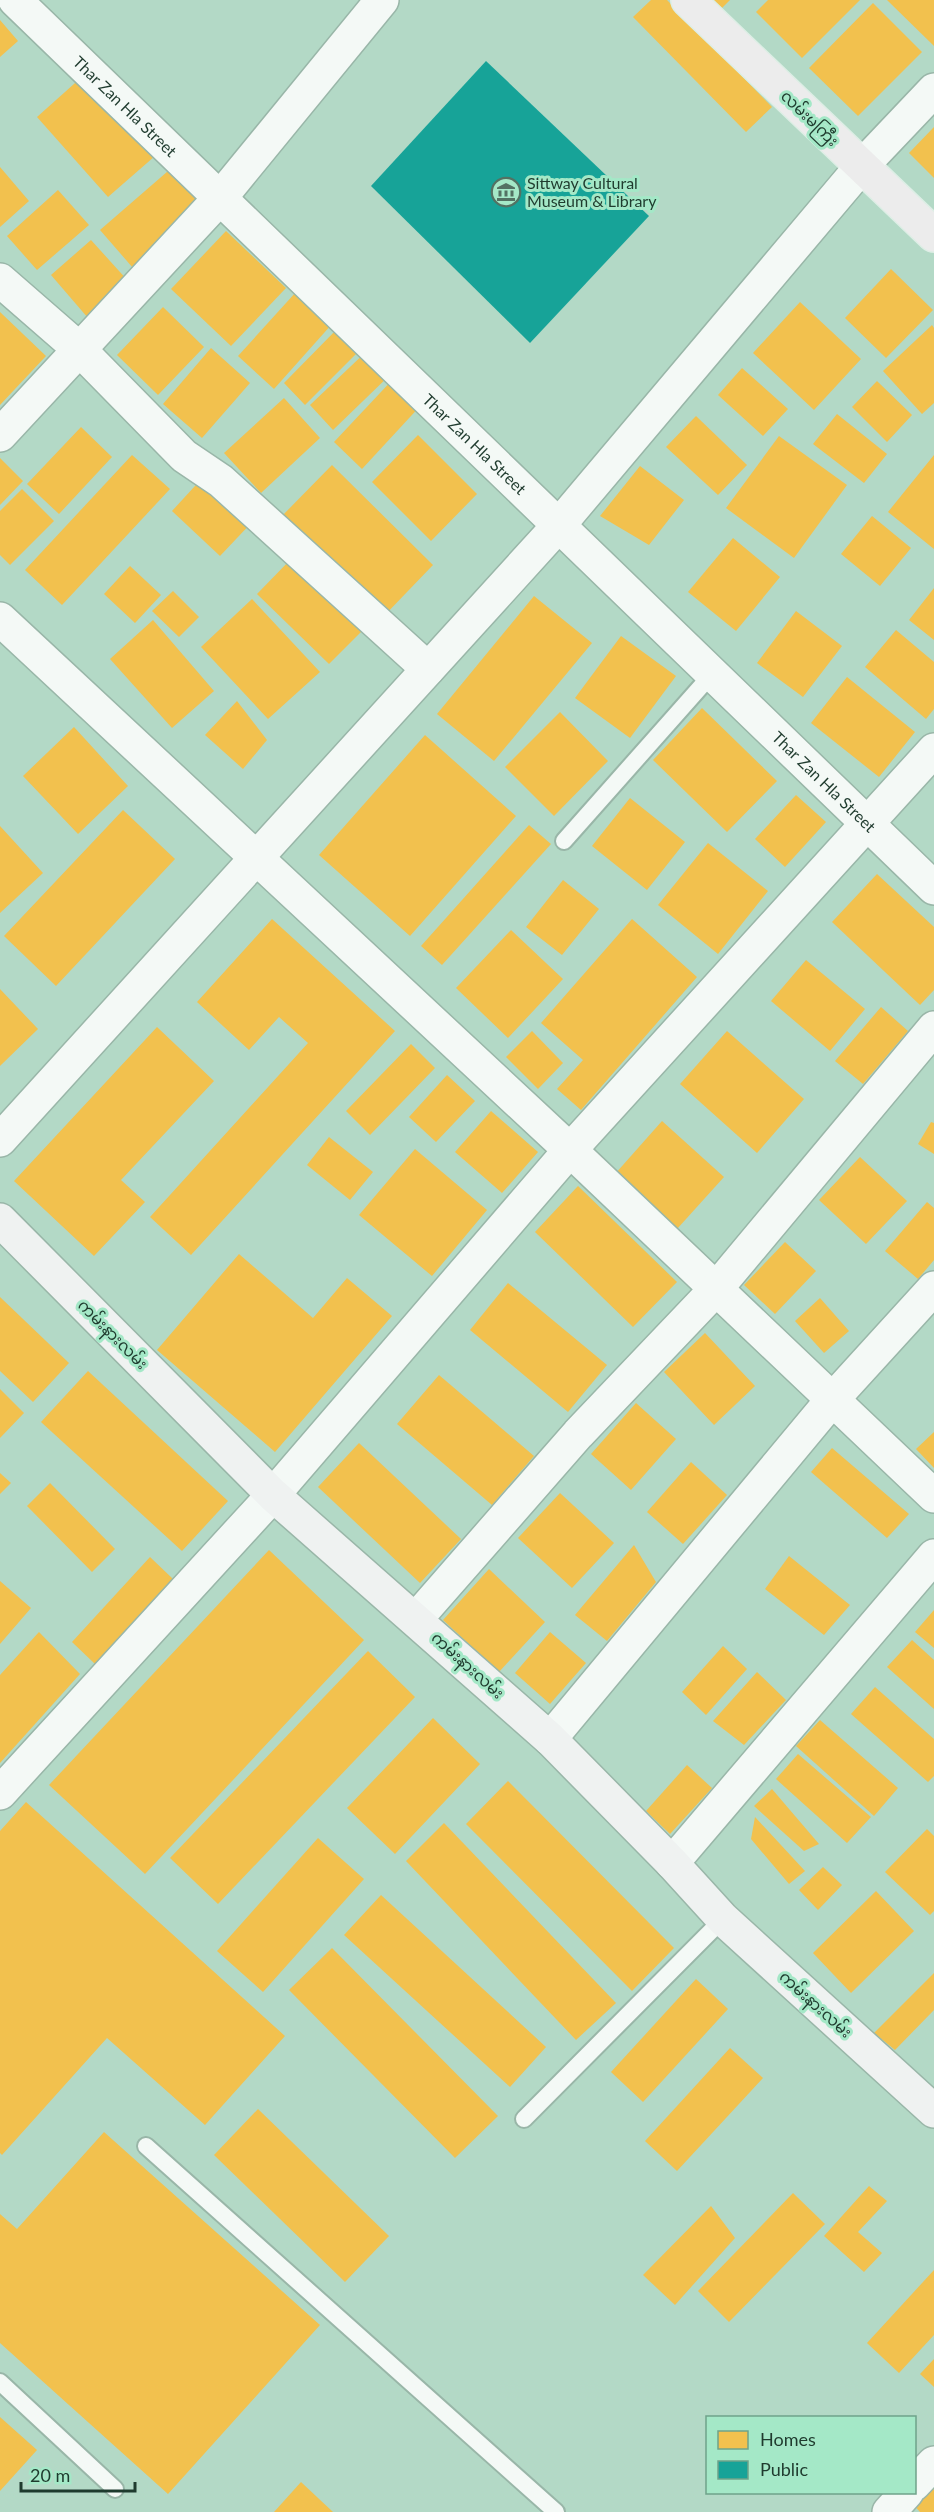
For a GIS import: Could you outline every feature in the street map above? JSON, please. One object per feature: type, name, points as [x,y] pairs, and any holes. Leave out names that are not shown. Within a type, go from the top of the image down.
[{"type":"main road","name":"လမ်းမကြီး","points":[[688,0],[861,168],[934,235]]},
{"type":"street","name":"Thar Zan Hla Street","points":[[15,0],[934,888]]},
{"type":"street","points":[[0,435],[78,348],[220,198],[382,0]]},
{"type":"street","points":[[0,1140],[560,525],[861,168],[934,90]]},
{"type":"street","points":[[0,280],[78,348],[184,456],[221,482],[428,669]]},
{"type":"street","points":[[0,619],[570,1150],[934,1496]]},
{"type":"street","points":[[0,1793],[273,1495],[570,1150],[865,823],[934,750]]},
{"type":"street","points":[[416,1619],[578,1434],[716,1289],[934,1028]]},
{"type":"street","name":"ကမ်းနားလမ်း","points":[[0,1220],[273,1495],[550,1739],[672,1863],[723,1919],[934,2111]]},
{"type":"street","points":[[550,1739],[832,1400],[934,1288]]},
{"type":"street","points":[[672,1863],[934,1556]]},
{"type":"street","points":[[916,2483],[934,2463]]},
{"type":"street","points":[[889,2512],[906,2494]]},
{"type":"lane","points":[[564,841],[712,674]]},
{"type":"lane","points":[[524,2119],[723,1919]]},
{"type":"lane","points":[[146,2146],[556,2512]]},
{"type":"lane","points":[[0,2382],[115,2489]]},
{"type":"building: Homes","points":[[651,0],[667,0],[772,107],[746,132],[633,17]]},
{"type":"building: Homes","points":[[713,0],[730,0],[722,8]]},
{"type":"building: Homes","points":[[768,0],[860,0],[802,58],[756,12]]},
{"type":"building: Homes","points":[[887,0],[934,0],[934,46]]},
{"type":"building: Homes","points":[[873,3],[922,52],[858,116],[809,68]]},
{"type":"building: Homes","points":[[0,20],[18,41],[0,57]]},
{"type":"building: Homes","points":[[84,75],[155,156],[108,197],[37,117]]},
{"type":"building: Homes","points":[[934,127],[934,178],[909,153]]},
{"type":"building: Homes","points":[[175,165],[208,202],[133,268],[100,230]]},
{"type":"building: Homes","points":[[0,167],[29,201],[0,227]]},
{"type":"building: Homes","points":[[58,190],[89,225],[37,270],[7,236]]},
{"type":"building: Homes","points":[[226,231],[286,288],[231,346],[171,289]]},
{"type":"building: Homes","points":[[91,240],[129,282],[88,318],[51,275]]},
{"type":"building: Homes","points":[[891,269],[933,310],[886,358],[845,318]]},
{"type":"building: Homes","points":[[296,292],[332,324],[274,389],[238,356]]},
{"type":"building: Homes","points":[[800,302],[861,359],[814,410],[753,353]]},
{"type":"building: Homes","points":[[163,307],[204,347],[158,395],[117,355]]},
{"type":"building: Homes","points":[[0,312],[46,356],[0,405]]},
{"type":"building: Homes","points":[[932,325],[934,328],[934,403],[922,414],[883,371]]},
{"type":"building: Homes","points":[[340,326],[362,348],[305,405],[284,383]]},
{"type":"building: Homes","points":[[211,348],[250,383],[202,438],[163,404]]},
{"type":"building: Homes","points":[[370,348],[393,372],[333,430],[310,405]]},
{"type":"building: Homes","points":[[742,368],[788,409],[763,436],[718,395]]},
{"type":"building: Homes","points":[[395,377],[423,403],[362,469],[334,442]]},
{"type":"building: Homes","points":[[877,381],[912,415],[887,442],[852,407]]},
{"type":"building: Homes","points":[[284,398],[320,438],[261,493],[224,453]]},
{"type":"building: Homes","points":[[837,414],[887,454],[864,483],[813,444]]},
{"type":"building: Homes","points":[[696,416],[747,465],[718,495],[666,447]]},
{"type":"building: Homes","points":[[81,427],[112,457],[59,514],[27,484]]},
{"type":"building: Homes","points":[[418,435],[477,494],[431,541],[372,482]]},
{"type":"building: Homes","points":[[779,436],[847,485],[794,558],[726,508]]},
{"type":"building: Homes","points":[[132,455],[170,489],[62,605],[25,570]]},
{"type":"building: Homes","points":[[934,455],[934,549],[888,512]]},
{"type":"building: Homes","points":[[0,458],[23,481],[0,505]]},
{"type":"building: Homes","points":[[332,465],[433,565],[382,618],[281,517]]},
{"type":"building: Homes","points":[[640,466],[684,500],[649,545],[600,516]]},
{"type":"building: Homes","points":[[206,474],[255,519],[220,556],[172,511]]},
{"type":"building: Homes","points":[[22,489],[54,521],[10,565],[0,555],[0,511]]},
{"type":"building: Homes","points":[[872,516],[911,548],[880,586],[841,554]]},
{"type":"building: Homes","points":[[733,538],[780,577],[736,631],[688,592]]},
{"type":"building: Homes","points":[[292,558],[364,629],[329,664],[257,594]]},
{"type":"building: Homes","points":[[130,566],[161,595],[135,623],[104,594]]},
{"type":"building: Homes","points":[[934,588],[934,640],[909,620]]},
{"type":"building: Homes","points":[[173,591],[199,617],[179,637],[152,611]]},
{"type":"building: Homes","points":[[534,596],[592,643],[494,761],[437,714]]},
{"type":"building: Homes","points":[[252,599],[320,672],[268,719],[201,647]]},
{"type":"building: Homes","points":[[796,611],[842,646],[803,697],[757,663]]},
{"type":"building: Homes","points":[[153,620],[214,691],[172,728],[110,659]]},
{"type":"building: Homes","points":[[896,630],[934,662],[934,709],[926,719],[865,667]]},
{"type":"building: Homes","points":[[621,636],[676,676],[630,738],[575,698]]},
{"type":"building: Homes","points":[[847,677],[915,732],[879,777],[811,723]]},
{"type":"building: Homes","points":[[237,701],[267,740],[243,769],[205,735]]},
{"type":"building: Homes","points":[[702,708],[777,781],[727,832],[653,760]]},
{"type":"building: Homes","points":[[560,712],[608,761],[554,816],[505,767]]},
{"type":"building: Homes","points":[[74,727],[128,786],[78,834],[23,776]]},
{"type":"building: Homes","points":[[425,735],[516,816],[410,936],[319,855]]},
{"type":"building: Homes","points":[[796,795],[826,822],[785,867],[755,839]]},
{"type":"building: Homes","points":[[630,798],[685,842],[647,890],[592,846]]},
{"type":"building: Homes","points":[[123,810],[175,859],[56,986],[4,936]]},
{"type":"building: Homes","points":[[529,825],[551,844],[442,965],[421,946]]},
{"type":"building: Homes","points":[[0,826],[43,873],[0,913]]},
{"type":"building: Homes","points":[[708,843],[768,891],[718,954],[658,905]]},
{"type":"building: Homes","points":[[877,874],[934,927],[934,990],[920,1005],[832,922]]},
{"type":"building: Homes","points":[[563,880],[599,909],[562,955],[526,927]]},
{"type":"building: Homes","points":[[272,919],[395,1031],[191,1255],[150,1217],[308,1043],[279,1017],[249,1050],[197,1002]]},
{"type":"building: Homes","points":[[632,919],[697,977],[581,1110],[557,1089],[583,1060],[541,1023]]},
{"type":"building: Homes","points":[[511,930],[563,979],[508,1038],[456,988]]},
{"type":"building: Homes","points":[[806,960],[865,1009],[830,1051],[771,1001]]},
{"type":"building: Homes","points":[[0,989],[38,1029],[0,1066]]},
{"type":"building: Homes","points":[[881,1007],[908,1031],[863,1084],[835,1061]]},
{"type":"building: Homes","points":[[157,1027],[214,1081],[121,1180],[145,1202],[94,1256],[14,1181]]},
{"type":"building: Homes","points":[[532,1031],[563,1063],[538,1089],[506,1057]]},
{"type":"building: Homes","points":[[727,1031],[804,1099],[757,1153],[680,1084]]},
{"type":"building: Homes","points":[[411,1044],[435,1068],[370,1135],[346,1111]]},
{"type":"building: Homes","points":[[447,1075],[475,1101],[436,1142],[409,1117]]},
{"type":"building: Homes","points":[[491,1111],[538,1152],[502,1193],[455,1152]]},
{"type":"building: Homes","points":[[662,1121],[724,1177],[677,1229],[615,1174]]},
{"type":"building: Homes","points":[[931,1122],[934,1123],[934,1154],[918,1144]]},
{"type":"building: Homes","points":[[329,1137],[373,1172],[350,1200],[307,1165]]},
{"type":"building: Homes","points":[[415,1149],[487,1210],[432,1276],[359,1215]]},
{"type":"building: Homes","points":[[860,1157],[907,1201],[866,1244],[819,1200]]},
{"type":"building: Homes","points":[[578,1186],[677,1282],[633,1327],[535,1232]]},
{"type":"building: Homes","points":[[927,1202],[934,1208],[934,1260],[918,1279],[885,1251]]},
{"type":"building: Homes","points":[[785,1242],[816,1271],[775,1314],[744,1285]]},
{"type":"building: Homes","points":[[239,1254],[313,1318],[347,1278],[392,1316],[275,1452],[157,1350]]},
{"type":"building: Homes","points":[[508,1283],[607,1365],[568,1412],[470,1330]]},
{"type":"building: Homes","points":[[0,1297],[69,1363],[33,1402],[0,1371]]},
{"type":"building: Homes","points":[[820,1298],[849,1331],[824,1353],[795,1321]]},
{"type":"building: Homes","points":[[705,1333],[755,1386],[714,1425],[664,1372]]},
{"type":"building: Homes","points":[[88,1371],[228,1501],[182,1551],[41,1422]]},
{"type":"building: Homes","points":[[439,1375],[534,1456],[492,1505],[397,1424]]},
{"type":"building: Homes","points":[[0,1389],[24,1413],[0,1438]]},
{"type":"building: Homes","points":[[636,1403],[676,1439],[631,1490],[591,1454]]},
{"type":"building: Homes","points":[[934,1432],[934,1468],[916,1449]]},
{"type":"building: Homes","points":[[359,1443],[461,1539],[420,1583],[318,1487]]},
{"type":"building: Homes","points":[[832,1448],[909,1514],[887,1538],[811,1472]]},
{"type":"building: Homes","points":[[691,1462],[727,1495],[683,1544],[647,1512]]},
{"type":"building: Homes","points":[[0,1473],[11,1483],[0,1494]]},
{"type":"building: Homes","points":[[50,1483],[115,1549],[92,1572],[27,1506]]},
{"type":"building: Homes","points":[[560,1493],[614,1543],[572,1588],[518,1538]]},
{"type":"building: Homes","points":[[634,1545],[656,1582],[607,1641],[575,1615]]},
{"type":"building: Homes","points":[[269,1550],[364,1640],[145,1874],[49,1785]]},
{"type":"building: Homes","points":[[789,1556],[850,1605],[824,1635],[765,1589]]},
{"type":"building: Homes","points":[[150,1557],[173,1579],[95,1664],[72,1642]]},
{"type":"building: Homes","points":[[489,1569],[545,1622],[499,1672],[443,1620]]},
{"type":"building: Homes","points":[[0,1581],[31,1608],[0,1644]]},
{"type":"building: Homes","points":[[934,1610],[934,1648],[915,1632]]},
{"type":"building: Homes","points":[[39,1632],[80,1674],[0,1763],[0,1675]]},
{"type":"building: Homes","points":[[550,1632],[586,1663],[550,1704],[515,1673]]},
{"type":"building: Homes","points":[[912,1640],[934,1660],[934,1709],[887,1667]]},
{"type":"building: Homes","points":[[723,1646],[747,1669],[706,1715],[682,1692]]},
{"type":"building: Homes","points":[[368,1651],[415,1697],[218,1904],[170,1858]]},
{"type":"building: Homes","points":[[757,1672],[786,1700],[744,1745],[713,1721]]},
{"type":"building: Homes","points":[[875,1687],[934,1739],[934,1776],[928,1782],[851,1714]]},
{"type":"building: Homes","points":[[433,1718],[480,1764],[395,1854],[347,1808]]},
{"type":"building: Homes","points":[[820,1720],[898,1788],[874,1816],[796,1746]]},
{"type":"building: Homes","points":[[798,1754],[871,1817],[847,1843],[776,1779]]},
{"type":"building: Homes","points":[[687,1765],[712,1788],[670,1834],[646,1811]]},
{"type":"building: Homes","points":[[508,1781],[674,1948],[632,1991],[466,1824]]},
{"type":"building: Homes","points":[[772,1789],[819,1844],[804,1851],[754,1806]]},
{"type":"building: Homes","points":[[26,1802],[285,2036],[205,2125],[107,2038],[2,2155],[0,2153],[0,1831]]},
{"type":"building: Homes","points":[[755,1817],[805,1871],[789,1884],[751,1839]]},
{"type":"building: Homes","points":[[444,1823],[616,2003],[576,2040],[406,1861]]},
{"type":"building: Homes","points":[[927,1829],[934,1836],[934,1911],[930,1915],[885,1872]]},
{"type":"building: Homes","points":[[318,1838],[364,1879],[263,1992],[217,1951]]},
{"type":"building: Homes","points":[[823,1867],[842,1885],[818,1910],[799,1890]]},
{"type":"building: Homes","points":[[876,1891],[914,1931],[851,1993],[813,1953]]},
{"type":"building: Homes","points":[[381,1895],[546,2047],[510,2087],[344,1935]]},
{"type":"building: Homes","points":[[332,1948],[498,2116],[455,2158],[289,1990]]},
{"type":"building: Homes","points":[[934,1973],[934,2010],[895,2050],[874,2033]]},
{"type":"building: Homes","points":[[696,1979],[728,2009],[643,2102],[611,2072]]},
{"type":"building: Homes","points":[[730,2048],[763,2078],[677,2171],[645,2141]]},
{"type":"building: Homes","points":[[258,2109],[389,2236],[345,2282],[214,2155]]},
{"type":"building: Homes","points":[[104,2132],[320,2325],[168,2494],[0,2343],[0,2214],[17,2229]]},
{"type":"building: Homes","points":[[869,2186],[887,2201],[858,2232],[882,2253],[864,2272],[824,2236]]},
{"type":"building: Homes","points":[[793,2193],[825,2224],[729,2322],[698,2291]]},
{"type":"building: Homes","points":[[711,2206],[735,2238],[675,2305],[643,2275]]},
{"type":"building: Homes","points":[[934,2270],[934,2335],[899,2373],[867,2343]]},
{"type":"building: Homes","points":[[934,2359],[934,2387],[920,2374]]},
{"type":"building: Homes","points":[[0,2417],[37,2450],[0,2491]]},
{"type":"building: Homes","points":[[301,2482],[333,2512],[274,2512]]},
{"type":"building: Homes","points":[[932,2487],[934,2512],[920,2512],[911,2502]]},
{"type":"building: Public","points":[[486,61],[649,216],[530,343],[371,186]]},
{"type":"place","name":"Sittway Cultural Museum & Library","points":[[506,192]]}]
